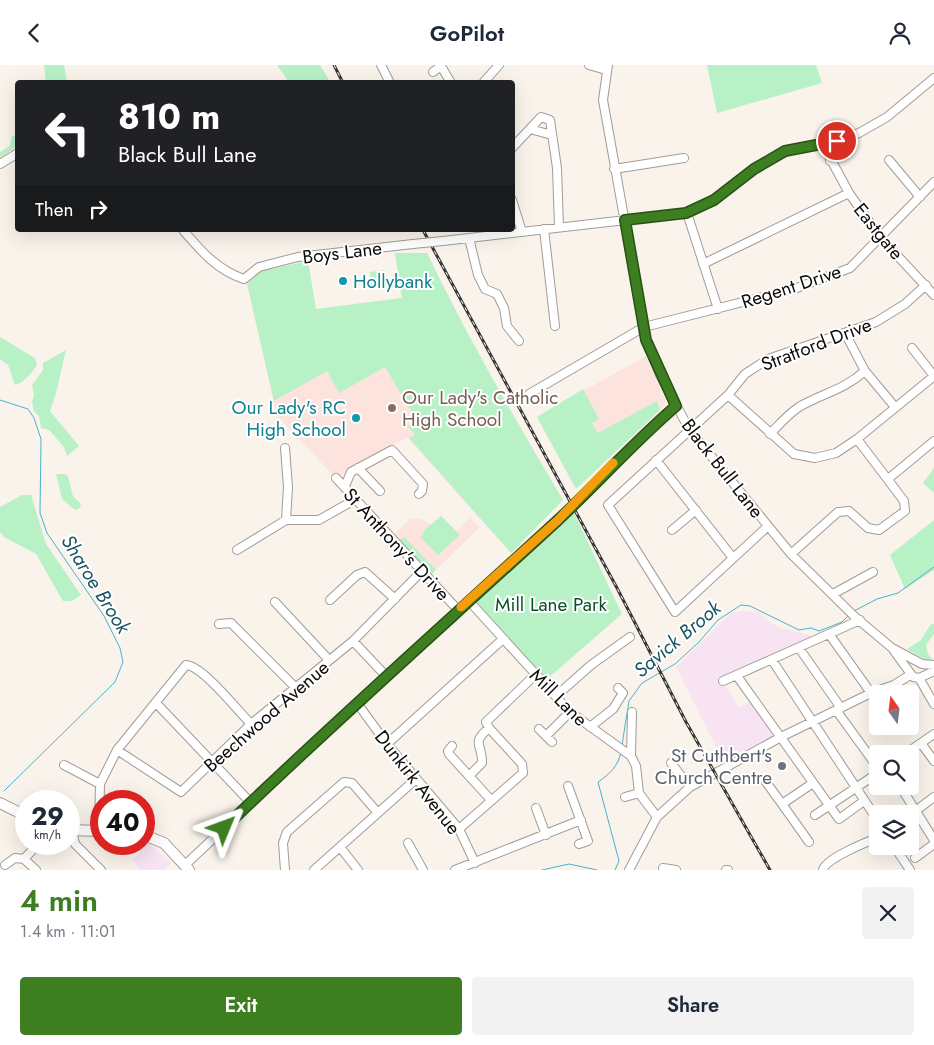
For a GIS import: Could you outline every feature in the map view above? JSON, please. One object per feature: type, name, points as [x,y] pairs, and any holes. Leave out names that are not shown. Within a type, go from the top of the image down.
[{"type":"main road","points":[[0,803],[15,810]]},
{"type":"main road","points":[[155,839],[164,843],[187,868]]},
{"type":"street","points":[[381,65],[388,80]]},
{"type":"street","points":[[485,80],[499,65]]},
{"type":"street","points":[[589,65],[607,68]]},
{"type":"street","points":[[433,72],[441,67],[449,80]]},
{"type":"street","name":"Black Bull Lane","points":[[607,68],[602,100],[644,327],[652,358],[676,406],[689,429],[792,554],[854,615],[892,648],[920,663]]},
{"type":"street","name":"Boys Lane","points":[[185,232],[205,256],[229,274],[244,279],[259,267],[298,257],[686,213],[714,200],[754,169],[785,151],[837,141],[859,133],[887,117],[934,78]]},
{"type":"street","points":[[515,145],[541,117],[550,120],[557,168],[559,227]]},
{"type":"street","points":[[530,129],[552,135]]},
{"type":"street","points":[[830,161],[837,141]]},
{"type":"street","name":"Eastgate","points":[[822,143],[830,161],[849,193],[880,237],[934,295]]},
{"type":"street","points":[[0,164],[15,155]]},
{"type":"street","points":[[614,169],[684,158]]},
{"type":"street","points":[[889,160],[920,197]]},
{"type":"street","name":"Regent Drive","points":[[528,394],[644,327],[794,289],[850,267],[934,182]]},
{"type":"street","points":[[703,263],[849,193]]},
{"type":"street","points":[[515,210],[522,232]]},
{"type":"street","points":[[686,213],[718,309]]},
{"type":"street","points":[[544,229],[555,326]]},
{"type":"street","points":[[469,238],[478,275],[485,289],[497,294],[504,308],[507,326],[519,341]]},
{"type":"street","name":"Stratford Drive","points":[[733,558],[675,612],[608,505],[728,395],[745,374],[768,359],[876,322],[905,304],[926,285]]},
{"type":"street","points":[[845,333],[865,371],[895,407]]},
{"type":"street","points":[[728,395],[794,454],[815,458],[836,453],[857,439],[934,376],[912,348]]},
{"type":"street","points":[[770,434],[797,408],[813,399],[834,392],[865,371]]},
{"type":"street","points":[[187,868],[250,803],[386,676],[558,520],[617,459],[676,406]]},
{"type":"street","points":[[792,554],[838,512],[850,511],[868,529],[879,530],[905,511],[904,501],[857,439]]},
{"type":"street","points":[[888,479],[934,441]]},
{"type":"street","points":[[344,486],[348,475],[392,450],[423,484],[422,491],[419,494]]},
{"type":"street","points":[[283,451],[288,487],[286,520]]},
{"type":"street","points":[[656,460],[733,558],[768,526]]},
{"type":"street","points":[[358,468],[377,481],[380,491]]},
{"type":"street","name":"St Anthony's Drive","points":[[336,478],[458,610]]},
{"type":"street","points":[[236,550],[286,520],[319,520],[356,499]]},
{"type":"street","points":[[672,530],[696,510]]},
{"type":"street","points":[[330,600],[364,572],[367,572],[394,599]]},
{"type":"street","points":[[833,594],[873,572]]},
{"type":"street","name":"Beechwood Avenue","points":[[117,750],[181,792],[251,724],[353,641],[418,575]]},
{"type":"street","name":"Mill Lane","points":[[469,601],[570,712],[625,751]]},
{"type":"street","points":[[279,603],[330,660]]},
{"type":"street","points":[[723,681],[829,634],[854,615]]},
{"type":"street","points":[[219,624],[232,621],[295,687]]},
{"type":"street","points":[[829,634],[869,690]]},
{"type":"street","points":[[556,696],[591,665],[630,637]]},
{"type":"street","points":[[388,744],[503,639]]},
{"type":"street","points":[[353,641],[386,676]]},
{"type":"street","points":[[799,648],[869,755]]},
{"type":"street","name":"Black Bull Lane","points":[[892,648],[909,672]]},
{"type":"street","points":[[772,660],[869,808]]},
{"type":"street","points":[[894,685],[909,672],[911,663],[934,665]]},
{"type":"street","points":[[920,663],[925,670],[921,676]]},
{"type":"street","points":[[100,790],[100,784],[117,750],[156,703],[182,667],[189,665],[204,674],[251,724]]},
{"type":"street","points":[[909,672],[921,676],[934,671]]},
{"type":"street","points":[[459,829],[524,770],[522,765],[489,728],[487,719],[536,674]]},
{"type":"street","points":[[736,676],[839,819],[864,801]]},
{"type":"street","points":[[921,676],[934,704]]},
{"type":"street","points":[[590,727],[613,709],[623,693],[618,688]]},
{"type":"street","points":[[629,870],[657,817],[690,787],[781,737],[869,694]]},
{"type":"street","points":[[156,703],[250,803]]},
{"type":"street","name":"Dunkirk Avenue","points":[[357,703],[416,779],[459,829],[475,863]]},
{"type":"street","points":[[539,729],[549,739],[570,712]]},
{"type":"street","points":[[632,712],[625,751],[636,766],[639,793],[657,817]]},
{"type":"street","points":[[469,776],[482,763],[477,742],[480,735],[489,728]]},
{"type":"street","points":[[918,745],[934,734]]},
{"type":"street","points":[[921,743],[934,761]]},
{"type":"street","points":[[452,746],[448,751],[449,754],[489,802]]},
{"type":"street","points":[[671,763],[690,787]]},
{"type":"street","points":[[64,765],[100,784]]},
{"type":"street","points":[[314,870],[416,779]]},
{"type":"street","points":[[815,815],[869,779]]},
{"type":"street","points":[[285,870],[283,843],[287,832],[344,781],[348,781],[378,813]]},
{"type":"street","points":[[766,782],[809,842]]},
{"type":"street","points":[[782,804],[813,783]]},
{"type":"street","points":[[568,786],[588,841],[580,844]]},
{"type":"street","points":[[625,797],[639,793]]},
{"type":"street","points":[[919,808],[934,797]]},
{"type":"street","points":[[536,808],[546,835]]},
{"type":"street","points":[[455,870],[581,820]]},
{"type":"street","points":[[919,820],[934,840]]},
{"type":"street","points":[[823,870],[827,863],[869,842]]},
{"type":"street","points":[[408,843],[423,870]]},
{"type":"street","points":[[915,858],[934,844]]},
{"type":"street","points":[[340,847],[358,870]]},
{"type":"street","points":[[80,849],[101,870]]},
{"type":"street","points":[[24,859],[28,855]]},
{"type":"street","points":[[900,855],[910,870]]},
{"type":"street","points":[[5,865],[15,858],[24,859],[36,870]]},
{"type":"street","points":[[663,868],[676,870]]},
{"type":"shaded area","name":"Our Lady's Catholic High School","points":[[395,253],[427,253],[452,306],[501,395],[563,500],[511,553],[407,437],[336,478],[277,416],[247,284],[261,271],[308,261],[316,309],[402,298]]},
{"type":"shaded area","points":[[646,356],[665,400],[665,405],[576,489],[537,417]]},
{"type":"shaded area","points":[[441,516],[456,531],[470,518],[480,527],[430,576],[393,535],[410,519],[419,519],[432,524]]},
{"type":"shaded area","points":[[742,611],[758,612],[769,622],[780,628],[810,635],[811,638],[724,683],[739,708],[751,701],[774,737],[724,763],[676,667],[730,614]]},
{"type":"shaded area","points":[[155,849],[171,863],[164,870],[140,870],[133,860],[137,855],[155,855]]},
{"type":"green space","points":[[44,65],[64,65],[67,80],[46,80]]},
{"type":"green space","points":[[277,65],[320,65],[329,80],[288,80]]},
{"type":"green space","points":[[707,65],[816,65],[822,83],[717,113]]},
{"type":"green space","points":[[12,136],[15,136],[15,147],[0,158],[0,152],[10,146]]},
{"type":"green space","name":"Our Lady's Catholic High School","points":[[395,253],[427,253],[492,378],[563,500],[511,553],[409,438],[415,435],[408,426],[417,421],[385,367],[339,393],[327,371],[274,401],[247,284],[261,271],[308,261],[316,309],[402,298]]},
{"type":"green space","points":[[385,270],[386,283],[371,285],[370,272]]},
{"type":"green space","points":[[0,337],[35,358],[37,365],[25,380],[19,384],[15,385],[8,365],[0,359]]},
{"type":"green space","points":[[66,350],[50,411],[79,446],[67,456],[64,447],[49,430],[41,428],[39,416],[34,411],[32,402],[34,395],[32,385],[43,370],[43,363]]},
{"type":"green space","points":[[583,389],[599,419],[592,423],[598,433],[657,401],[660,410],[576,489],[537,417]]},
{"type":"green space","points":[[934,468],[934,493],[923,483]]},
{"type":"green space","points":[[56,474],[68,476],[73,496],[81,504],[80,508],[75,510],[62,499]]},
{"type":"green space","points":[[22,495],[31,495],[46,544],[81,595],[72,601],[63,601],[36,554],[4,537],[0,532],[0,507]]},
{"type":"green space","name":"Mill Lane Park","points":[[574,513],[622,614],[547,679],[474,602]]},
{"type":"green space","points":[[441,516],[460,535],[438,555],[420,537],[424,533],[423,531]]},
{"type":"green space","points":[[934,520],[934,570],[905,589],[890,555]]},
{"type":"green space","points":[[404,537],[436,570],[430,576],[398,541]]},
{"type":"green space","points":[[931,624],[934,624],[934,634],[926,645],[928,654],[933,660],[928,661],[907,649],[921,640]]},
{"type":"waterway","name":"Sharoe Brook","points":[[0,400],[28,409],[34,418],[41,439],[40,513],[47,533],[104,616],[120,648],[123,662],[115,682],[4,791]]},
{"type":"waterway","name":"Savick Brook","points":[[854,611],[877,599],[898,593],[934,567]]},
{"type":"waterway","name":"Savick Brook","points":[[622,745],[629,701],[642,683],[675,664],[699,642],[718,620],[741,605],[750,606],[799,630],[811,628],[819,631],[842,622],[849,615]]},
{"type":"waterway","name":"Savick Brook","points":[[615,870],[619,861],[598,782],[613,769],[621,752]]},
{"type":"waterway","name":"Savick Brook","points":[[542,870],[569,864],[597,870]]},
{"type":"railway","points":[[334,65],[342,80]]},
{"type":"railway","points":[[424,232],[617,588],[686,722],[770,870]]},
{"type":"slow traffic","points":[[461,607],[558,520],[613,463]]},
{"type":"place","name":"Hollybank","points":[[343,281]]},
{"type":"place","name":"Our Lady's Catholic High School","points":[[392,408]]},
{"type":"place","name":"Our Lady's RC High School","points":[[356,418]]},
{"type":"place","name":"St Cuthbert's Church Centre","points":[[782,766]]},
{"type":"route","points":[[224,828],[386,676],[558,520],[617,459],[676,406],[652,358],[646,340],[625,220],[686,213],[714,200],[754,169],[785,151],[837,141]]}]
